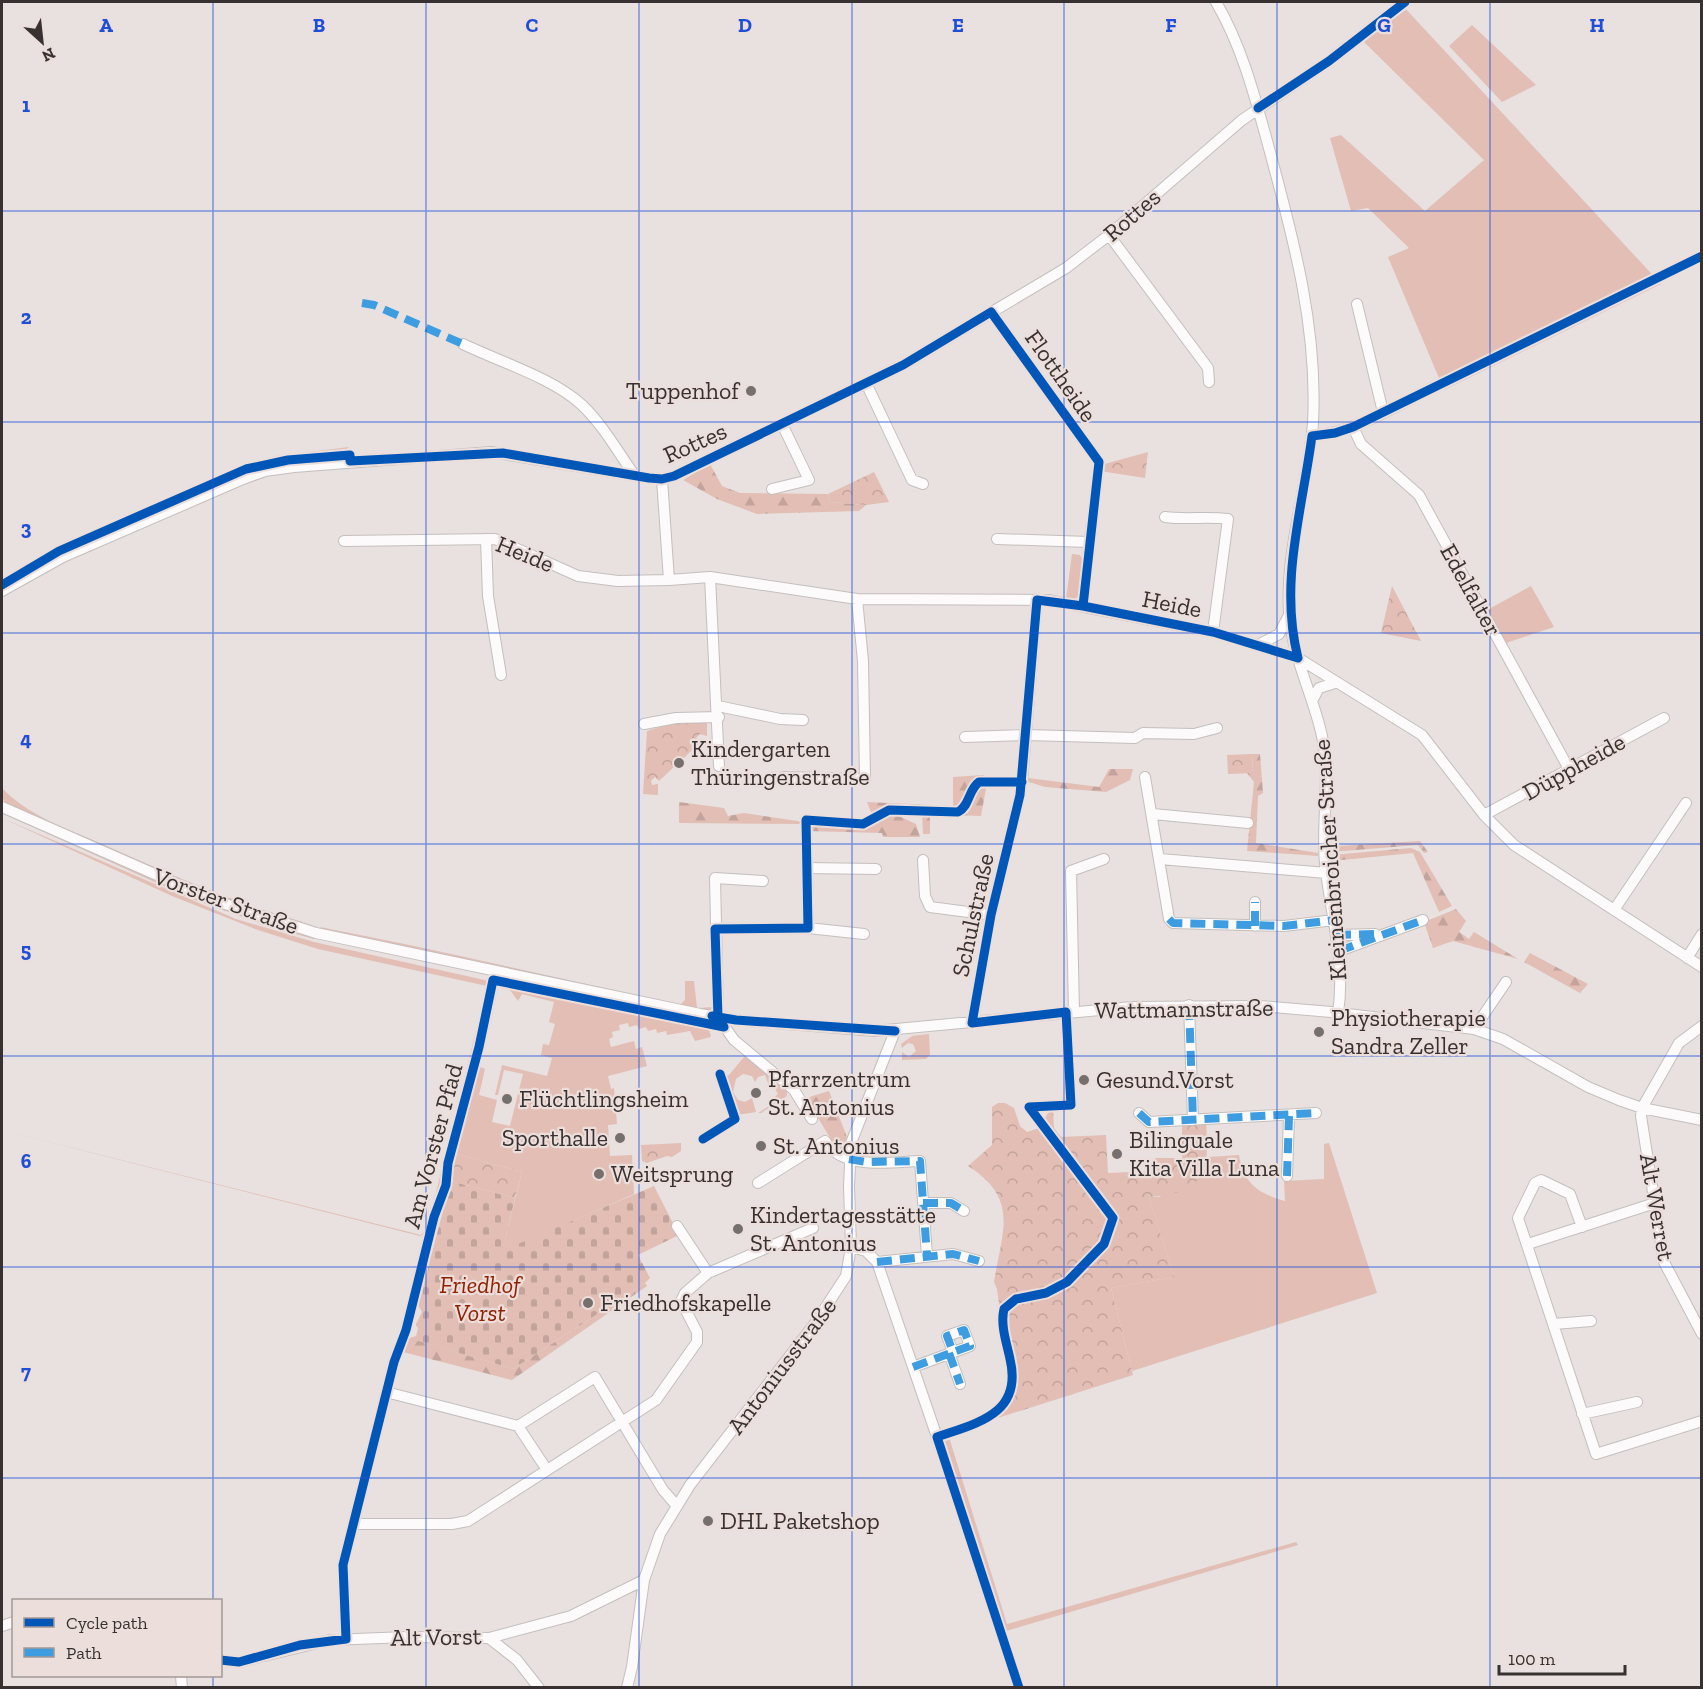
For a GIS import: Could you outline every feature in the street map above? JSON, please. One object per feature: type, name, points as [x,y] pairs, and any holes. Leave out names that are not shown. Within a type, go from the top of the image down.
[{"type":"street","points":[[1216,2],[1238,46],[1258,108]]},
{"type":"street","name":"Rottes","points":[[2,591],[63,557],[256,474],[294,466],[503,453],[662,479],[686,471],[903,365],[1066,268],[1109,235],[1224,134],[1258,108],[1329,62],[1403,2]]},
{"type":"street","name":"Kleinenbroicher Straße","points":[[1258,108],[1296,248],[1303,284],[1313,377],[1312,436],[1290,575],[1289,615],[1298,658],[1312,701],[1326,761],[1327,873],[1339,951],[1338,1012]]},
{"type":"street","points":[[1109,235],[1208,368],[1209,382]]},
{"type":"street","points":[[1357,304],[1383,412]]},
{"type":"street","name":"Flottheide","points":[[991,312],[1099,462]]},
{"type":"street","points":[[463,344],[560,389],[575,399],[595,419],[635,476]]},
{"type":"street","points":[[866,383],[912,480],[924,484]]},
{"type":"street","points":[[1312,436],[1335,434],[1353,427],[1437,386]]},
{"type":"street","points":[[772,489],[809,480],[782,424]]},
{"type":"street","name":"Edelfalter","points":[[1353,427],[1361,444],[1419,495],[1569,769]]},
{"type":"street","points":[[662,479],[669,580]]},
{"type":"street","points":[[1165,517],[1183,519],[1203,516],[1228,519],[1213,632]]},
{"type":"street","points":[[1083,606],[1092,521]]},
{"type":"street","points":[[486,539],[488,596],[501,675]]},
{"type":"street","name":"Heide","points":[[344,541],[495,539],[578,576],[618,581],[710,577],[857,599],[1037,600],[1083,606],[1213,632],[1260,645],[1298,658],[1422,735],[1484,815],[1504,837],[1701,967]]},
{"type":"street","points":[[997,539],[1089,542]]},
{"type":"street","points":[[710,577],[720,766]]},
{"type":"street","points":[[783,777],[865,779],[864,681],[857,599]]},
{"type":"street","points":[[1022,782],[1037,600]]},
{"type":"street","points":[[1260,645],[1279,634],[1289,615]]},
{"type":"street","points":[[1312,701],[1319,688],[1335,683]]},
{"type":"street","points":[[644,724],[718,712],[803,720]]},
{"type":"street","name":"Düppheide","points":[[1484,815],[1664,718]]},
{"type":"street","points":[[964,737],[1026,735],[1135,738],[1143,733],[1194,734],[1217,728]]},
{"type":"street","points":[[1145,777],[1169,919],[1173,923],[1284,926],[1334,920]]},
{"type":"street","points":[[1614,910],[1686,803]]},
{"type":"street","name":"Vorster Straße","points":[[2,807],[189,891],[257,916],[316,933],[461,964]]},
{"type":"street","points":[[1153,814],[1248,823]]},
{"type":"street","name":"Schulstraße","points":[[972,1023],[991,915],[1015,815]]},
{"type":"street","points":[[923,860],[925,896],[930,907],[991,915]]},
{"type":"street","points":[[1074,1011],[1071,871],[1104,860]]},
{"type":"street","points":[[1160,860],[1327,873]]},
{"type":"street","points":[[808,928],[807,868],[876,868]]},
{"type":"street","points":[[763,880],[716,878],[718,1017],[734,1040],[794,1090],[812,1119]]},
{"type":"street","points":[[1255,902],[1255,926]]},
{"type":"street","points":[[1339,951],[1423,920]]},
{"type":"street","points":[[715,929],[808,928],[864,934]]},
{"type":"street","points":[[1336,935],[1384,934]]},
{"type":"street","points":[[1687,958],[1701,934]]},
{"type":"street","name":"Wattmannstraße","points":[[461,964],[718,1017],[895,1030],[1074,1011],[1189,1005],[1260,1006],[1338,1012],[1474,1029],[1503,1039],[1605,1095],[1642,1108],[1701,1120]]},
{"type":"street","name":"Am Vorster Pfad","points":[[406,1330],[434,1217],[446,1185],[448,1163],[479,1047],[495,972]]},
{"type":"street","points":[[1474,1029],[1506,981]]},
{"type":"street","points":[[1189,1005],[1193,1120]]},
{"type":"street","points":[[1642,1108],[1678,1043],[1701,1026]]},
{"type":"street","name":"Antoniusstraße","points":[[627,1688],[644,1580],[660,1534],[676,1505],[835,1296],[846,1276],[851,1247],[849,1159],[853,1133],[895,1030]]},
{"type":"street","name":"Alt Werret","points":[[1642,1108],[1664,1262],[1701,1334]]},
{"type":"street","points":[[1139,1113],[1149,1122],[1316,1113]]},
{"type":"street","points":[[1287,1176],[1289,1116]]},
{"type":"street","points":[[758,1183],[825,1141],[835,1154],[849,1159],[866,1162],[920,1161],[927,1256]]},
{"type":"street","points":[[1582,1227],[1570,1194],[1539,1180],[1518,1218],[1524,1242],[1528,1244],[1596,1454],[1701,1421]]},
{"type":"street","points":[[923,1203],[951,1203],[964,1211]]},
{"type":"street","points":[[1528,1244],[1655,1203]]},
{"type":"street","points":[[677,1226],[708,1274]]},
{"type":"street","points":[[353,1524],[463,1522],[623,1423],[656,1400],[697,1342],[697,1332],[681,1301],[685,1293],[708,1274],[813,1228]]},
{"type":"street","points":[[851,1247],[866,1251],[877,1262],[937,1437]]},
{"type":"street","points":[[877,1262],[960,1255],[979,1261]]},
{"type":"street","points":[[1554,1324],[1591,1321]]},
{"type":"street","points":[[913,1367],[951,1353],[960,1384]]},
{"type":"street","points":[[346,1639],[343,1564],[394,1362]]},
{"type":"street","points":[[518,1426],[595,1377],[663,1490],[676,1505]]},
{"type":"street","points":[[386,1392],[518,1426],[547,1470]]},
{"type":"street","points":[[1582,1414],[1636,1402]]},
{"type":"street","name":"Alt Vorst","points":[[222,1660],[239,1662],[300,1645],[346,1639],[489,1638],[571,1616],[644,1580]]},
{"type":"street","points":[[489,1638],[517,1660],[539,1688]]},
{"type":"green space","points":[[1403,6],[1661,284],[1444,390],[1388,257],[1409,248],[1368,208],[1351,211],[1330,138],[1341,135],[1425,211],[1484,160],[1363,41]]},
{"type":"green space","points":[[1472,25],[1536,85],[1502,102],[1449,46]]},
{"type":"green space","points":[[349,447],[343,453],[322,455],[320,452],[314,455],[271,458],[270,461],[207,484],[205,482],[242,466],[276,456]]},
{"type":"green space","points":[[1148,452],[1145,478],[1100,471],[1101,465]]},
{"type":"green space","points":[[710,464],[722,486],[740,493],[828,494],[830,502],[866,505],[859,511],[757,514],[717,499],[683,480]]},
{"type":"green space","points":[[874,472],[889,502],[866,505],[830,502],[828,494]]},
{"type":"green space","points":[[205,482],[199,488],[138,514],[136,512]]},
{"type":"green space","points":[[130,515],[131,517],[82,539],[78,538]]},
{"type":"green space","points":[[1072,554],[1080,555],[1083,560],[1078,597],[1073,600],[1066,599]]},
{"type":"green space","points":[[1392,586],[1421,641],[1381,633]]},
{"type":"green space","points":[[1531,586],[1554,627],[1506,643],[1487,610]]},
{"type":"green space","points":[[676,722],[707,723],[707,736],[700,734],[696,738],[700,742],[684,758],[684,768],[675,766],[659,781],[655,777],[651,781],[652,785],[658,784],[658,795],[643,794],[647,731]]},
{"type":"green space","points":[[1028,739],[1028,778],[1099,787],[1109,769],[1133,769],[1130,780],[1106,792],[1045,787],[1026,781]]},
{"type":"green space","points":[[1252,754],[1260,754],[1263,793],[1258,796],[1256,843],[1318,853],[1318,856],[1247,851],[1254,782],[1247,773],[1253,773]]},
{"type":"green space","points":[[1252,754],[1253,773],[1228,774],[1227,755]]},
{"type":"green space","points":[[984,775],[985,778],[969,788],[958,810],[889,807],[873,817],[867,802],[953,806],[953,777]]},
{"type":"green space","points":[[987,783],[981,816],[930,814],[930,834],[923,834],[922,812],[962,812],[969,806],[976,786]]},
{"type":"green space","points":[[2,788],[26,807],[66,829],[210,890],[314,925],[256,911],[216,896],[8,804],[2,799]]},
{"type":"green space","points":[[679,802],[724,808],[728,816],[744,813],[804,822],[804,824],[679,823]]},
{"type":"green space","points":[[888,811],[916,824],[920,837],[883,837],[882,833],[808,831],[808,822],[866,825]]},
{"type":"green space","points":[[2,813],[192,897],[254,919],[315,936],[314,939],[274,928],[192,899]]},
{"type":"green space","points":[[2,818],[236,919],[314,942],[489,981],[444,1177],[427,1233],[420,1236],[2,1130],[421,1235],[427,1229],[487,986],[318,949],[258,930],[172,896]]},
{"type":"green space","points":[[1420,841],[1428,852],[1424,853],[1418,845],[1331,852],[1332,847],[1338,846]]},
{"type":"green space","points":[[1411,848],[1420,852],[1452,906],[1439,912],[1413,853],[1332,861],[1332,855]]},
{"type":"green space","points":[[1456,909],[1466,921],[1459,932],[1469,939],[1474,932],[1518,959],[1453,941],[1433,948],[1424,922]]},
{"type":"green space","points":[[320,927],[455,955],[679,1005],[322,929]]},
{"type":"green space","points":[[1530,953],[1588,984],[1580,993],[1524,962]]},
{"type":"green space","points":[[506,979],[710,1020],[714,1023],[505,981]]},
{"type":"green space","points":[[685,981],[694,981],[697,1008],[714,1007],[713,1012],[680,1005],[685,1000]]},
{"type":"green space","points":[[503,984],[708,1025],[711,1037],[695,1041],[690,1031],[667,1035],[666,1031],[657,1033],[656,1029],[648,1031],[646,1027],[639,1029],[637,1025],[629,1027],[628,1023],[619,1025],[620,1030],[612,1032],[613,1037],[609,1039],[611,1047],[634,1041],[636,1049],[642,1047],[647,1066],[608,1076],[611,1089],[614,1088],[617,1124],[608,1125],[610,1156],[632,1155],[634,1194],[509,1249],[505,1239],[522,1172],[457,1154],[451,1181],[460,1122],[481,1067],[485,1069],[479,1095],[497,1100],[492,1122],[510,1126],[523,1074],[504,1070],[498,1095],[495,1095],[502,1065],[547,1076],[552,1058],[541,1055],[543,1044],[549,1045],[555,1024],[549,1022],[554,1002],[522,994],[518,1001],[510,990],[497,987]]},
{"type":"green space","points":[[929,1034],[930,1055],[926,1059],[902,1060],[902,1052],[909,1057],[916,1051],[913,1044],[908,1043],[902,1048],[901,1044],[912,1036]]},
{"type":"green space","points":[[744,1057],[749,1057],[787,1090],[787,1096],[761,1113],[758,1113],[769,1106],[769,1102],[778,1094],[774,1087],[770,1088],[765,1075],[758,1077],[755,1082],[752,1076],[743,1074],[736,1079],[733,1092],[738,1100],[745,1102],[752,1098],[756,1112],[737,1115],[723,1076],[729,1075]]},
{"type":"green space","points":[[829,1091],[847,1137],[842,1149],[835,1146],[806,1098]]},
{"type":"green space","points":[[998,1103],[1005,1103],[1014,1108],[1020,1126],[1027,1132],[1039,1128],[1048,1113],[1053,1110],[1054,1128],[1061,1137],[1106,1135],[1108,1173],[1155,1171],[1155,1158],[1182,1158],[1182,1124],[1206,1123],[1207,1156],[1200,1178],[1192,1185],[1182,1191],[1149,1197],[1174,1277],[1111,1288],[1133,1375],[982,1423],[980,1419],[1001,1399],[1009,1375],[997,1289],[994,1282],[1003,1232],[1003,1217],[1001,1204],[995,1191],[984,1178],[968,1166],[992,1145],[992,1107]]},
{"type":"green space","points":[[681,1143],[681,1151],[672,1157],[667,1156],[647,1163],[642,1161],[641,1145]]},
{"type":"green space","points":[[1329,1143],[1377,1293],[1132,1371],[1111,1288],[1174,1277],[1149,1197],[1159,1197],[1205,1169],[1208,1157],[1239,1155],[1244,1173],[1254,1186],[1267,1195],[1285,1201],[1284,1181],[1324,1179],[1324,1144]]},
{"type":"green space","points":[[457,1154],[522,1172],[515,1198],[451,1181]]},
{"type":"green space","name":"Friedhof Vorst","points":[[451,1181],[515,1198],[505,1239],[509,1248],[654,1186],[679,1235],[638,1255],[650,1278],[645,1283],[513,1369],[415,1340],[418,1329],[416,1324],[422,1312],[418,1305]]},
{"type":"green space","points":[[645,1283],[647,1286],[512,1380],[403,1352],[406,1339],[416,1336],[416,1340],[513,1369]]},
{"type":"green space","points":[[948,1434],[1007,1624],[1296,1542],[1298,1545],[1006,1631],[1001,1627],[941,1443],[943,1437]]},
{"type":"marked path","points":[[362,303],[374,305],[463,344]]},
{"type":"marked path","points":[[1255,902],[1255,926]]},
{"type":"marked path","points":[[1169,919],[1173,923],[1284,926],[1334,920]]},
{"type":"marked path","points":[[1339,951],[1423,920]]},
{"type":"marked path","points":[[1336,935],[1375,934]]},
{"type":"marked path","points":[[1189,1005],[1193,1120]]},
{"type":"marked path","points":[[1139,1113],[1149,1122],[1316,1113]]},
{"type":"marked path","points":[[1287,1176],[1289,1116]]},
{"type":"marked path","points":[[849,1159],[866,1162],[920,1161],[927,1255]]},
{"type":"marked path","points":[[923,1203],[951,1203],[964,1211]]},
{"type":"marked path","points":[[877,1262],[953,1254],[979,1261]]},
{"type":"marked path","points":[[913,1367],[970,1346],[964,1330],[947,1336],[953,1352]]},
{"type":"marked path","points":[[949,1353],[960,1384]]},
{"type":"cycle path","points":[[1258,108],[1329,61],[1405,2]]},
{"type":"cycle path","points":[[1298,658],[1293,630],[1291,575],[1312,436],[1335,433],[1353,427],[1702,256]]},
{"type":"cycle path","points":[[2,585],[59,551],[246,469],[288,460],[350,455],[350,461],[503,453],[649,478],[662,479],[674,476],[903,365],[991,312],[1099,462],[1083,606]]},
{"type":"cycle path","points":[[1029,1107],[1071,1105],[1066,1012],[972,1023],[991,915],[1020,795],[1037,600],[1083,606],[1213,632],[1298,658]]},
{"type":"cycle path","points":[[724,1027],[718,1017],[715,929],[808,928],[806,820],[863,824],[889,810],[958,812],[965,806],[975,785],[979,782],[1022,782]]},
{"type":"cycle path","points":[[222,1660],[239,1662],[300,1645],[346,1639],[343,1565],[394,1362],[406,1330],[434,1217],[446,1185],[448,1163],[479,1047],[493,980],[724,1027]]},
{"type":"cycle path","points":[[712,1016],[736,1020],[895,1031]]},
{"type":"cycle path","points":[[703,1139],[735,1119],[720,1074]]},
{"type":"cycle path","points":[[1019,1688],[937,1437],[981,1421],[1003,1404],[1010,1392],[1012,1378],[1003,1328],[1004,1309],[1016,1299],[1046,1293],[1067,1282],[1104,1244],[1113,1218],[1029,1107]]},
{"type":"place","name":"Tuppenhof","points":[[751,391]]},
{"type":"place","name":"Kindergarten Thüringenstraße","points":[[679,763]]},
{"type":"place","name":"Physiotherapie Sandra Zeller","points":[[1319,1032]]},
{"type":"place","name":"Gesund.Vorst","points":[[1084,1080]]},
{"type":"place","name":"Pfarrzentrum St. Antonius","points":[[756,1093]]},
{"type":"place","name":"Flüchtlingsheim","points":[[507,1099]]},
{"type":"place","name":"Sporthalle","points":[[620,1138]]},
{"type":"place","name":"St. Antonius","points":[[761,1146]]},
{"type":"place","name":"Bilinguale Kita Villa Luna","points":[[1117,1154]]},
{"type":"place","name":"Weitsprung","points":[[599,1174]]},
{"type":"place","name":"Kindertagesstätte St. Antonius","points":[[738,1229]]},
{"type":"place","name":"Friedhofskapelle","points":[[588,1303]]},
{"type":"place","name":"DHL Paketshop","points":[[708,1521]]}]
